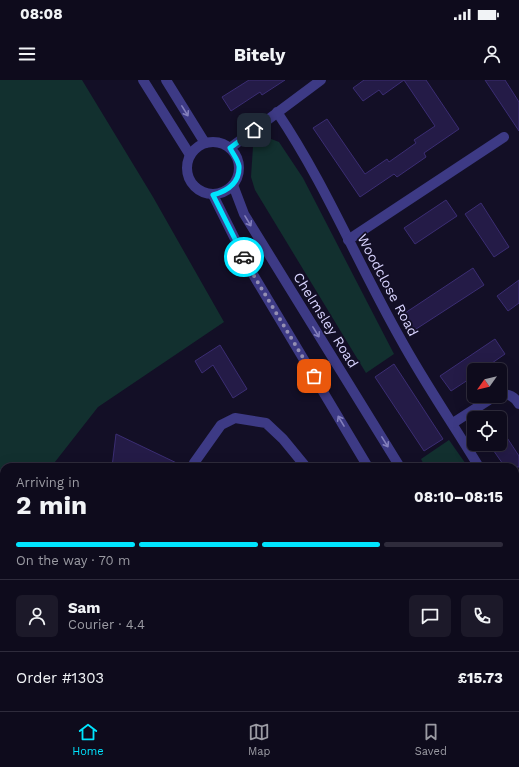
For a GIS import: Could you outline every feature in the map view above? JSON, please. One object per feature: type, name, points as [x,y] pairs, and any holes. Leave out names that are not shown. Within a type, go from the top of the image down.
[{"type":"street","points":[[143,80],[190,155]]},
{"type":"street","points":[[166,80],[205,143]]},
{"type":"street","points":[[230,148],[321,80]]},
{"type":"street","name":"Woodclose Road","points":[[277,112],[292,135],[400,339],[477,463]]},
{"type":"street","points":[[348,240],[504,137]]},
{"type":"street","points":[[217,142],[230,148],[239,165],[238,175],[233,185],[224,192],[213,195],[200,191],[190,182],[186,172],[187,160],[190,155],[199,145],[205,143],[217,142]]},
{"type":"street","name":"Chelmsley Road","points":[[233,185],[244,214],[398,463]]},
{"type":"street","points":[[213,195],[251,271],[366,463]]},
{"type":"street","points":[[507,394],[514,397],[519,404]]},
{"type":"street","points":[[453,423],[484,403]]},
{"type":"street","points":[[194,463],[220,425],[234,418],[266,423],[283,439],[303,463]]},
{"type":"green space","points":[[0,80],[82,80],[153,197],[224,322],[98,407],[54,463],[0,463]]},
{"type":"green space","points":[[266,137],[279,142],[303,178],[394,354],[366,373],[255,190],[251,177],[253,146]]},
{"type":"green space","points":[[449,440],[465,463],[423,463],[421,459]]},
{"type":"building","points":[[249,80],[285,80],[262,95],[260,92],[231,111],[222,97]]},
{"type":"building","points":[[364,80],[404,80],[383,95],[379,90],[363,101],[353,88]]},
{"type":"building","points":[[404,80],[426,80],[459,129],[424,153],[426,157],[397,177],[394,174],[360,197],[313,128],[327,119],[365,174],[387,159],[389,162],[416,143],[414,140],[435,126]]},
{"type":"building","points":[[485,80],[505,80],[519,102],[519,131]]},
{"type":"building","points":[[446,200],[457,216],[415,244],[404,228]]},
{"type":"building","points":[[481,203],[509,247],[494,257],[465,214]]},
{"type":"building","points":[[473,268],[484,285],[410,333],[399,317]]},
{"type":"building","points":[[519,280],[519,303],[508,311],[497,296]]},
{"type":"building","points":[[495,339],[505,354],[492,363],[467,363],[467,381],[451,391],[440,376]]},
{"type":"building","points":[[220,345],[247,389],[233,398],[213,365],[202,373],[195,361]]},
{"type":"building","points":[[394,364],[443,439],[424,451],[375,377]]},
{"type":"building","points":[[116,434],[177,463],[112,463]]},
{"type":"building","points":[[507,438],[519,456],[519,463],[502,463],[494,451],[507,451]]},
{"type":"way so far","points":[[244,257],[314,376]]},
{"type":"route","points":[[244,257],[213,195],[224,192],[233,185],[238,175],[239,165],[230,148],[254,130]]}]
